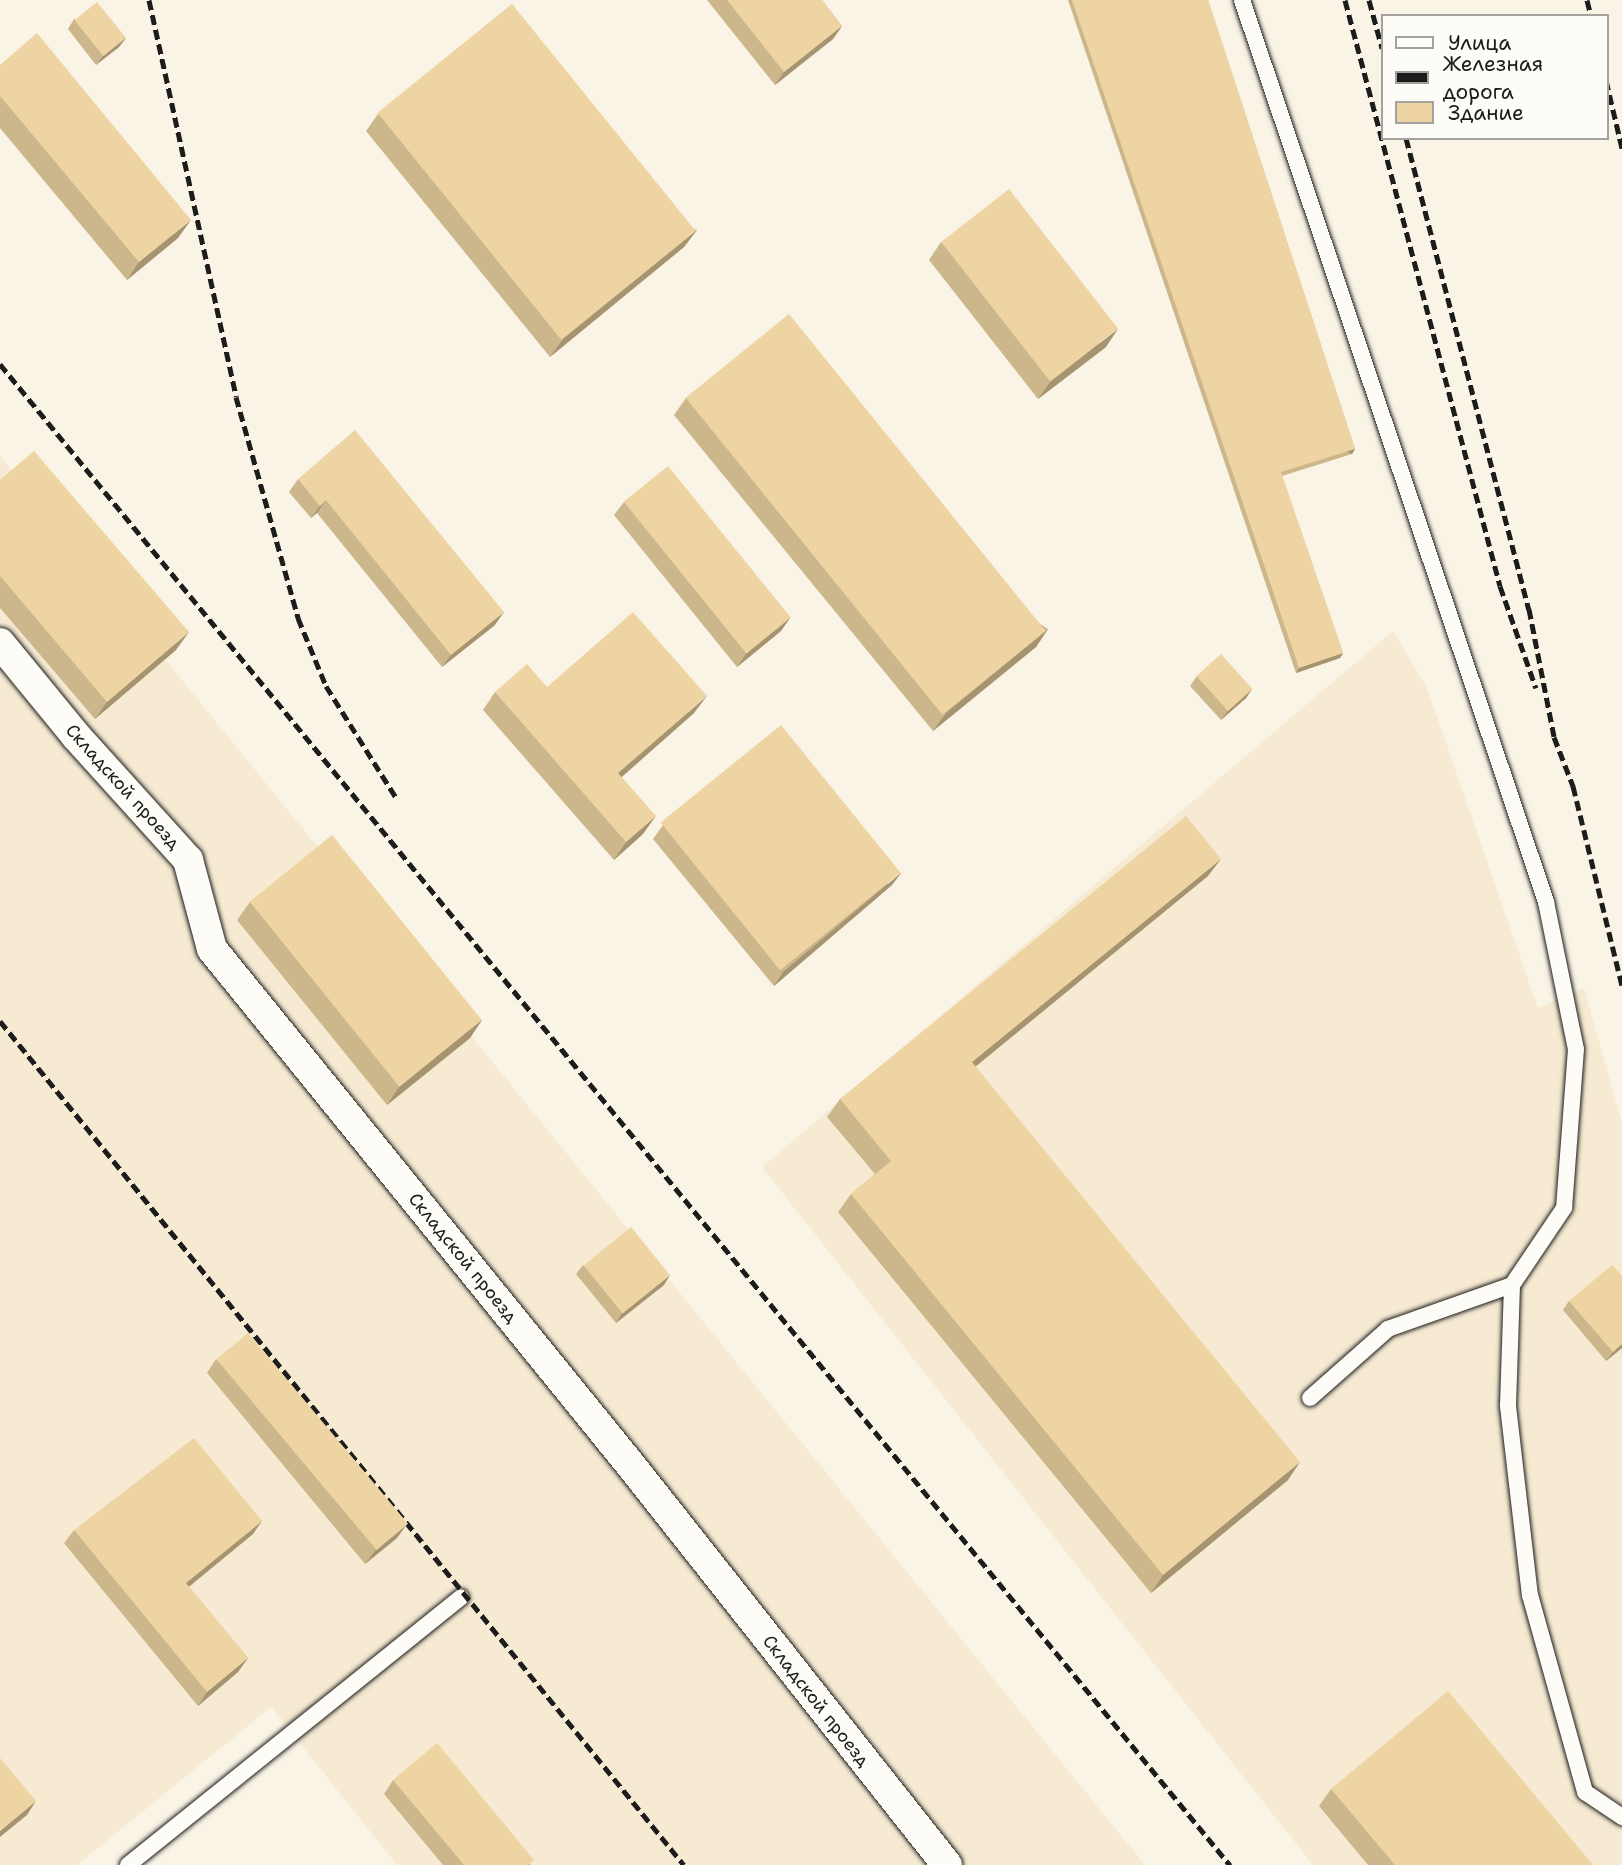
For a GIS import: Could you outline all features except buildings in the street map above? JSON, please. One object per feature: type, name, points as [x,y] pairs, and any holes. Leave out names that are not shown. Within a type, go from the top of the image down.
[{"type":"street","name":"Складской проезд","points":[[0,643],[76,736],[188,860],[212,949],[633,1468],[947,1865]]},
{"type":"lane","points":[[1242,0],[1546,902],[1576,1049],[1564,1208],[1512,1285],[1508,1406],[1530,1595],[1585,1792],[1622,1818]]},
{"type":"lane","points":[[1310,1398],[1388,1329],[1512,1285]]},
{"type":"lane","points":[[128,1865],[461,1597]]},
{"type":"shaded area","points":[[0,456],[1145,1865],[397,1865],[271,1707],[77,1865],[0,1865]]},
{"type":"shaded area","points":[[1393,631],[1427,688],[1538,1008],[1584,988],[1622,1123],[1622,1865],[1313,1865],[762,1167]]},
{"type":"railway","points":[[149,0],[236,397],[298,618],[326,686],[397,799]]},
{"type":"railway","points":[[1345,0],[1380,132]]},
{"type":"railway","points":[[1369,0],[1380,41]]},
{"type":"railway","points":[[1587,0],[1590,14]]},
{"type":"railway","points":[[1608,88],[1622,148]]},
{"type":"railway","points":[[1382,140],[1500,586],[1536,688]]},
{"type":"railway","points":[[1407,140],[1529,609],[1554,737],[1573,786],[1622,986]]},
{"type":"railway","points":[[0,364],[1230,1865]]},
{"type":"railway","points":[[0,1021],[684,1865]]}]
